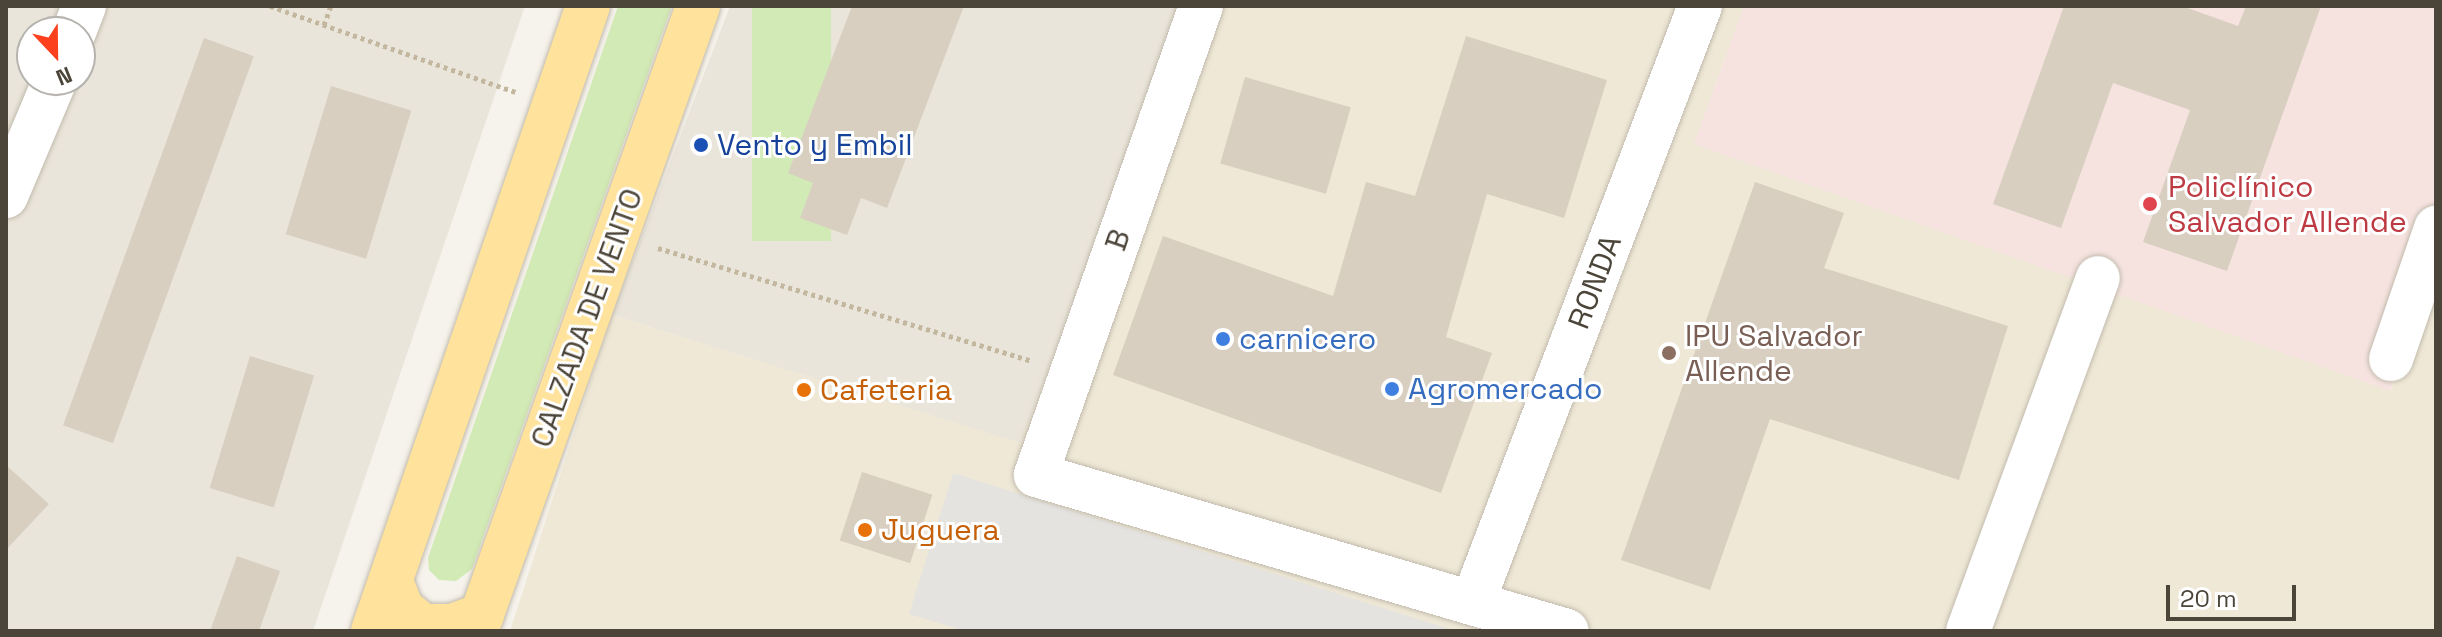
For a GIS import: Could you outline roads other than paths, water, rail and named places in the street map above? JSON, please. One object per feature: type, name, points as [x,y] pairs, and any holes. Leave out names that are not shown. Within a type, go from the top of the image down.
[{"type":"main road","points":[[373,631],[588,6]]},
{"type":"main road","name":"CALZADA DE VENTO","points":[[479,623],[698,6]]},
{"type":"main road","points":[[391,581],[402,609],[423,626],[479,623]]},
{"type":"street","name":"B","points":[[1201,6],[1036,475],[1473,602]]},
{"type":"street","name":"RONDA","points":[[1473,602],[1700,6]]},
{"type":"street","points":[[6,196],[48,96]]},
{"type":"street","points":[[2391,359],[2436,228]]},
{"type":"street","points":[[1968,631],[2098,278]]},
{"type":"street","points":[[1473,602],[1567,631]]},
{"type":"place","name":"Vento y Embil","points":[[701,145]]},
{"type":"place","name":"Policlínico Salvador Allende","points":[[2150,204]]},
{"type":"place","name":"carnicero","points":[[1223,339]]},
{"type":"place","name":"IPU Salvador Allende","points":[[1669,353]]},
{"type":"place","name":"Agromercado","points":[[1392,389]]},
{"type":"place","name":"Cafeteria","points":[[804,390]]},
{"type":"place","name":"Juguera","points":[[865,530]]}]
